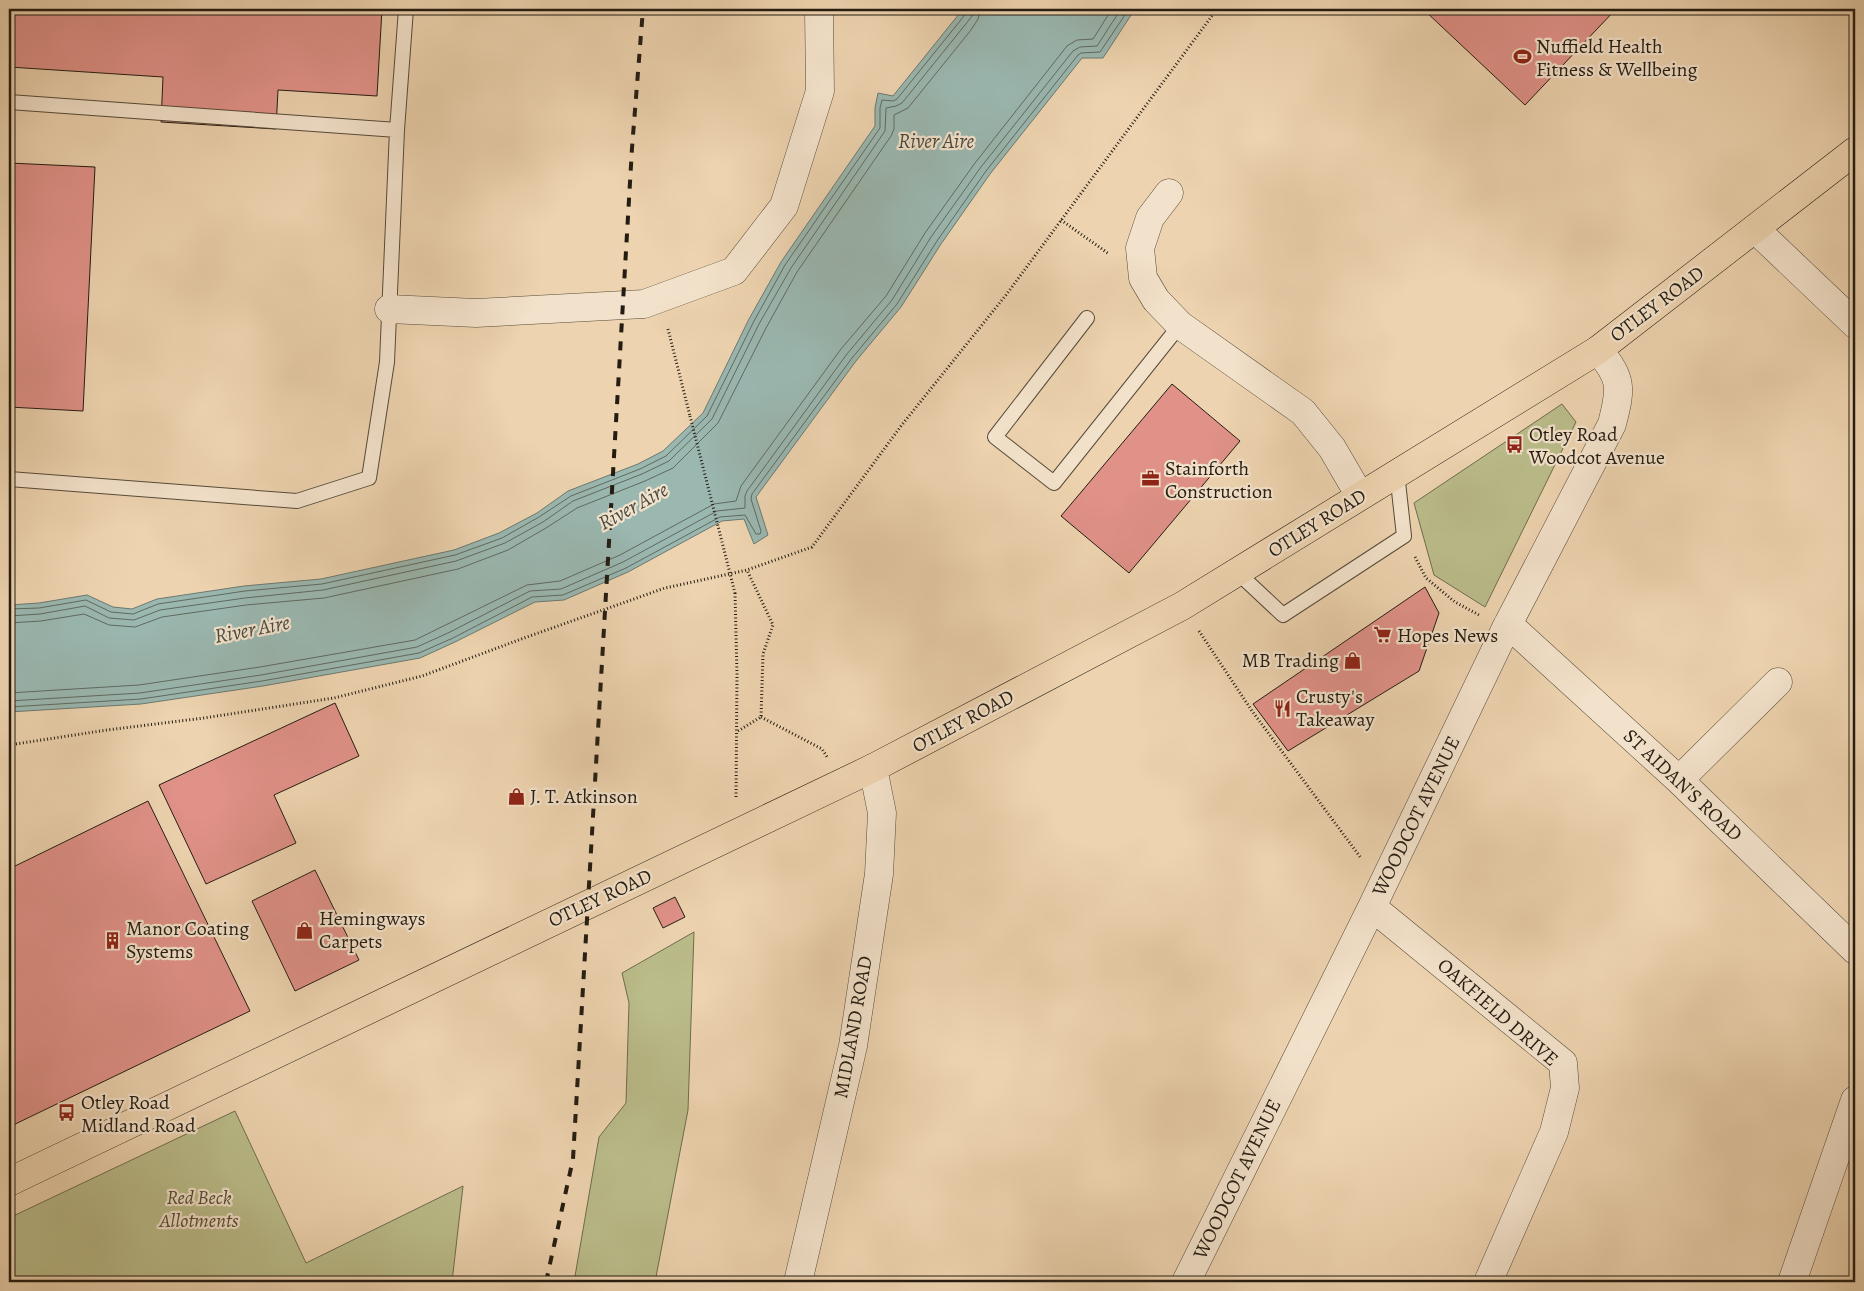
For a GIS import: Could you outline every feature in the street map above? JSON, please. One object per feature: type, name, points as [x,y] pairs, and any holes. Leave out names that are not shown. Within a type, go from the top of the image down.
[{"type":"main road","name":"OTLEY ROAD","points":[[9,1182],[845,782],[1182,606],[1598,350],[1855,151]]},
{"type":"street","points":[[389,309],[476,313],[644,304],[734,271],[784,206],[820,91],[819,9]]},
{"type":"street","points":[[1169,193],[1150,218],[1140,248],[1143,278],[1156,300],[1180,325],[1303,412],[1332,448],[1360,496]]},
{"type":"street","points":[[1755,229],[1855,324]]},
{"type":"street","name":"WOODCOT AVENUE","points":[[1186,1282],[1372,907],[1506,627],[1612,424],[1620,394],[1612,367],[1598,350]]},
{"type":"street","name":"ST AIDAN'S ROAD","points":[[1506,627],[1679,780],[1855,950]]},
{"type":"street","points":[[1679,780],[1778,682]]},
{"type":"street","name":"MIDLAND ROAD","points":[[798,1282],[853,1046],[879,874],[882,813],[873,768]]},
{"type":"street","name":"OAKFIELD DRIVE","points":[[1372,907],[1563,1063],[1565,1088],[1554,1132],[1488,1282]]},
{"type":"street","points":[[1792,1282],[1855,1100]]},
{"type":"lane","points":[[9,479],[297,501],[369,478],[387,362],[397,130],[406,9]]},
{"type":"lane","points":[[9,102],[397,130]]},
{"type":"lane","points":[[1087,318],[995,437],[1054,483],[1180,325]]},
{"type":"lane","points":[[1237,572],[1283,615],[1404,536],[1397,473]]},
{"type":"path","points":[[9,745],[334,698],[422,676],[666,588],[747,570],[812,547],[901,426],[1006,294],[1217,9]]},
{"type":"path","points":[[1061,220],[1143,278]]},
{"type":"path","points":[[660,298],[735,593],[737,731],[735,834]]},
{"type":"path","points":[[1404,536],[1426,578],[1455,602],[1506,627]]},
{"type":"path","points":[[747,570],[773,625],[763,654],[761,717]]},
{"type":"path","points":[[1182,606],[1252,711],[1361,857],[1384,880]]},
{"type":"path","points":[[737,731],[761,717]]},
{"type":"path","points":[[761,717],[822,749],[845,782]]},
{"type":"green space","points":[[1562,404],[1576,422],[1485,607],[1434,575],[1414,503]]},
{"type":"green space","points":[[694,932],[688,1110],[655,1282],[574,1282],[599,1137],[626,1103],[629,1003],[622,973]]},
{"type":"green space","name":"Red Beck Allotments","points":[[235,1111],[306,1263],[463,1186],[452,1282],[9,1282],[9,1218]]},
{"type":"water","name":"River Aire","points":[[963,9],[1135,9],[1103,58],[1082,58],[990,174],[941,244],[901,307],[856,361],[756,497],[768,535],[754,544],[744,519],[722,521],[628,572],[564,600],[535,602],[420,658],[263,686],[141,704],[9,712],[9,605],[39,603],[87,595],[113,607],[132,609],[157,599],[244,586],[321,579],[454,550],[499,533],[537,513],[568,491],[638,464],[663,451],[703,413],[749,319],[781,262],[875,126],[875,108],[878,93],[893,96]]},
{"type":"building","points":[[9,9],[382,9],[377,96],[278,90],[276,129],[161,122],[163,77],[9,67]]},
{"type":"building","name":"Nuffield Health Fitness & Wellbeing","points":[[1423,9],[1616,9],[1525,105]]},
{"type":"building","points":[[9,163],[95,167],[83,411],[9,407]]},
{"type":"building","name":"Stainforth Construction","points":[[1172,384],[1240,441],[1129,573],[1061,516]]},
{"type":"building","points":[[1425,587],[1439,613],[1419,671],[1288,751],[1253,704]]},
{"type":"building","points":[[335,703],[359,756],[274,795],[296,843],[206,884],[159,785]]},
{"type":"building","name":"Manor Coating Systems","points":[[148,801],[250,1011],[9,1127],[9,869]]},
{"type":"building","name":"Hemingways Carpets","points":[[315,870],[359,960],[295,991],[252,901]]},
{"type":"building","points":[[675,897],[685,917],[663,928],[653,908]]},
{"type":"railway","points":[[546,1282],[573,1159],[632,148],[643,9]]},
{"type":"place","name":"Nuffield Health Fitness & Wellbeing","points":[[1522,57]]},
{"type":"place","name":"Otley Road Woodcot Avenue","points":[[1515,445]]},
{"type":"place","name":"Stainforth Construction","points":[[1151,479]]},
{"type":"place","name":"Hopes News","points":[[1383,635]]},
{"type":"place","name":"MB Trading","points":[[1353,660]]},
{"type":"place","name":"Crusty's Takeaway","points":[[1282,708]]},
{"type":"place","name":"J. T. Atkinson","points":[[516,796]]},
{"type":"place","name":"Hemingways Carpets","points":[[305,930]]},
{"type":"place","name":"Manor Coating Systems","points":[[112,940]]},
{"type":"place","name":"Otley Road Midland Road","points":[[67,1113]]}]
